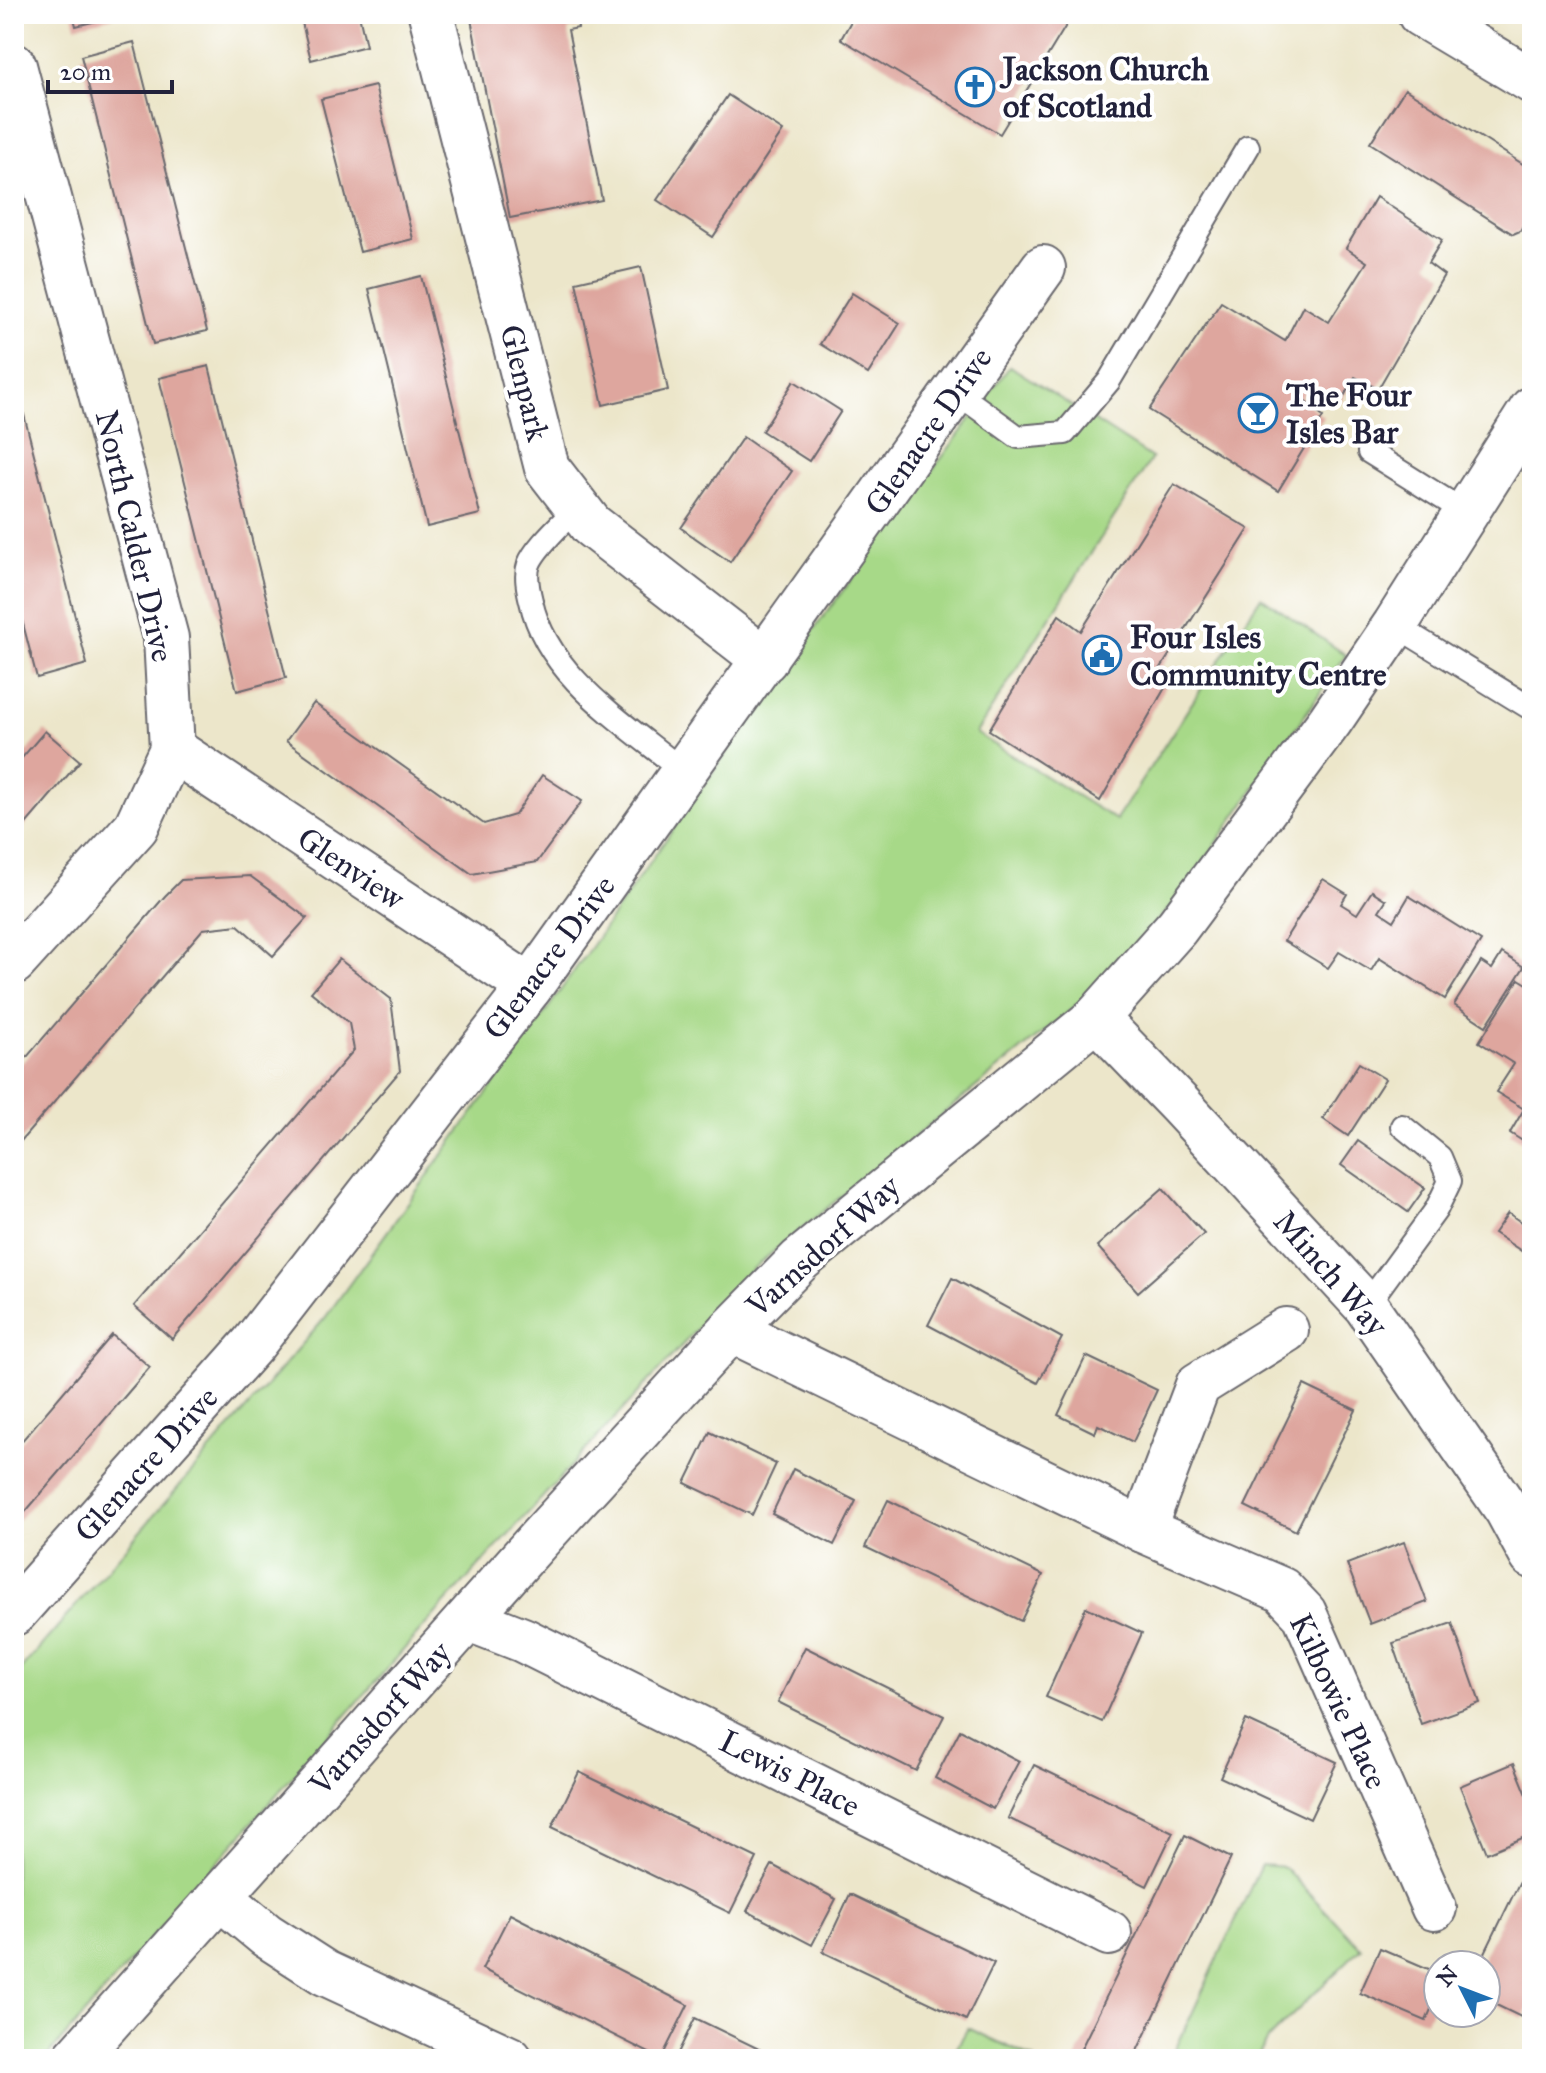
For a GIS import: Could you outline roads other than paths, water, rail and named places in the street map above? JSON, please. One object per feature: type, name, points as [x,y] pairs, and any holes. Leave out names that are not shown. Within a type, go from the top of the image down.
[{"type":"street","name":"Glenpark","points":[[431,14],[547,468],[591,525],[765,660]]},
{"type":"street","points":[[1420,14],[1532,81]]},
{"type":"street","name":"North Calder Drive","points":[[14,66],[166,638],[172,749],[136,827],[14,962]]},
{"type":"street","name":"Glenacre Drive","points":[[14,1613],[253,1344],[530,987],[1043,268]]},
{"type":"street","name":"Varnsdorf Way","points":[[75,2059],[731,1330],[812,1250],[1096,1018],[1177,927],[1330,721],[1532,409]]},
{"type":"street","name":"Glenview","points":[[172,749],[530,987]]},
{"type":"street","name":"Minch Way","points":[[1096,1018],[1366,1306],[1507,1510],[1532,1556]]},
{"type":"street","name":"Kilbowie Place","points":[[731,1330],[1143,1530],[1282,1590],[1304,1613],[1434,1908]]},
{"type":"street","points":[[1143,1530],[1198,1385],[1286,1330]]},
{"type":"street","name":"Lewis Place","points":[[469,1619],[523,1640],[1109,1933]]},
{"type":"street","points":[[220,1897],[266,1935],[325,1973],[510,2059]]},
{"type":"lane","points":[[956,392],[1018,437],[1065,433],[1109,381],[1248,147]]},
{"type":"lane","points":[[1369,452],[1465,512]]},
{"type":"lane","points":[[577,507],[529,563],[527,585],[535,621],[545,640],[582,688],[684,772]]},
{"type":"lane","points":[[1395,625],[1532,709]]},
{"type":"lane","points":[[1366,1306],[1436,1210],[1450,1181],[1440,1157],[1402,1126]]},
{"type":"place","name":"Jackson Church of Scotland","points":[[975,87]]},
{"type":"place","name":"The Four Isles Bar","points":[[1258,413]]},
{"type":"place","name":"Four Isles Community Centre","points":[[1102,655]]}]
